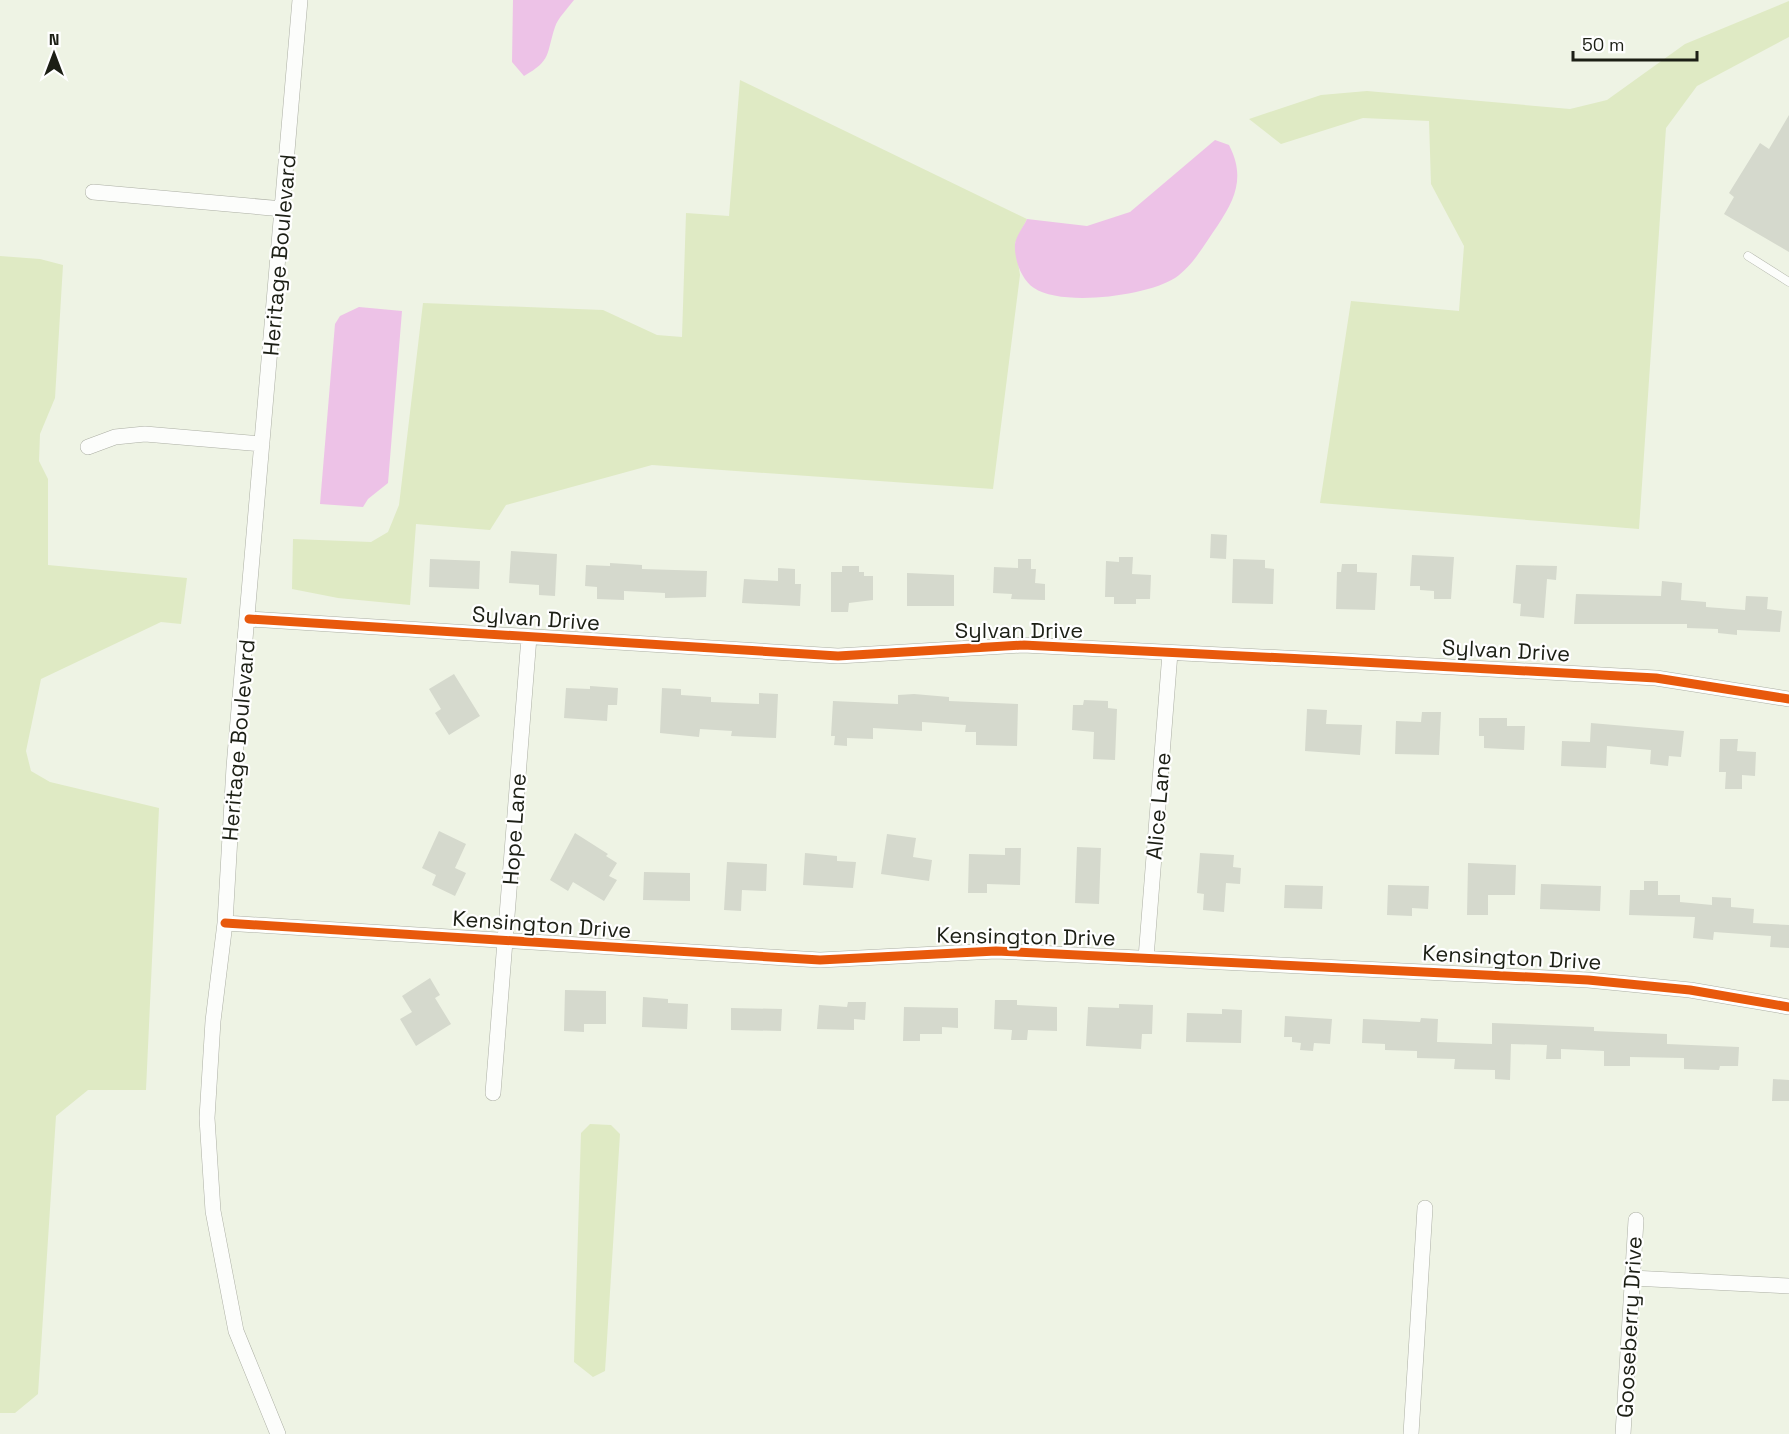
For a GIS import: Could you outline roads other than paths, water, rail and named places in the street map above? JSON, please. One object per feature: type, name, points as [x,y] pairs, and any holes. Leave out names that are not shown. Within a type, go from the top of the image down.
[{"type":"street","name":"Heritage Boulevard","points":[[278,1434],[236,1330],[213,1211],[207,1118],[213,1021],[225,923],[234,767],[249,619],[300,0]]},
{"type":"street","points":[[93,192],[283,209]]},
{"type":"street","points":[[88,447],[115,437],[145,434],[262,444]]},
{"type":"street","name":"Sylvan Drive","points":[[249,619],[838,656],[1023,645],[1656,678],[1789,699]]},
{"type":"street","name":"Hope Lane","points":[[493,1093],[529,637]]},
{"type":"street","name":"Alice Lane","points":[[1146,958],[1170,653]]},
{"type":"street","name":"Kensington Drive","points":[[225,923],[820,960],[996,951],[1625,982],[1789,1006]]},
{"type":"street","points":[[1411,1434],[1425,1208]]},
{"type":"street","name":"Gooseberry Drive","points":[[1623,1434],[1636,1220]]},
{"type":"street","points":[[1632,1278],[1789,1286]]},
{"type":"lane","points":[[1748,256],[1789,282]]}]
